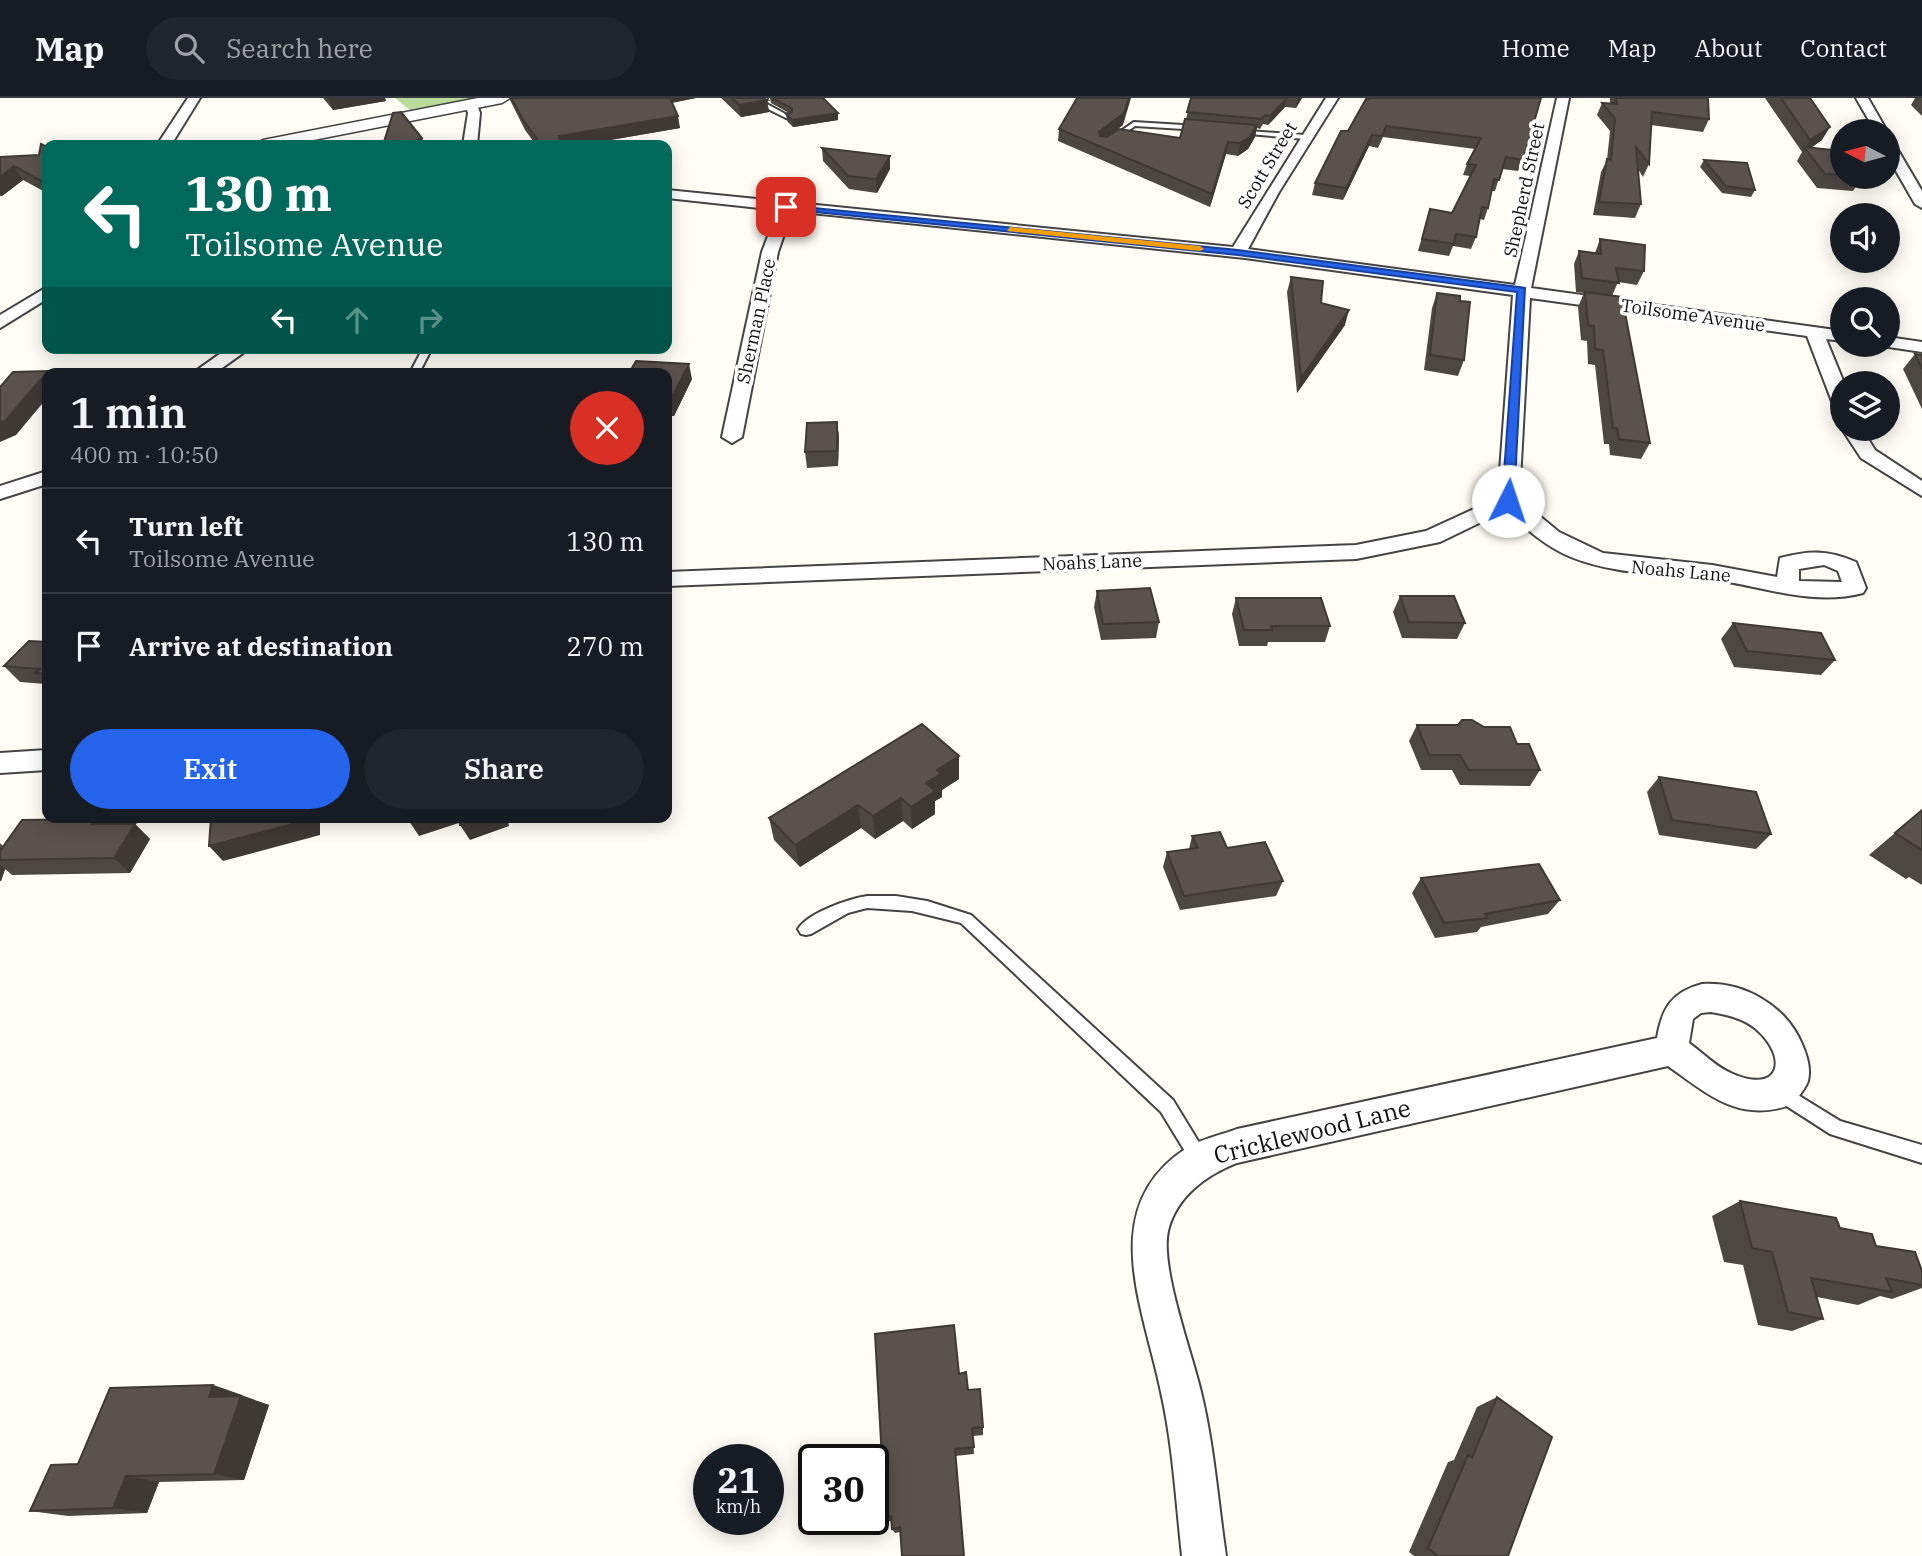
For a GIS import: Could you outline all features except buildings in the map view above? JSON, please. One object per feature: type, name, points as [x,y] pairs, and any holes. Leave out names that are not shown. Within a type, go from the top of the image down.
[{"type":"street","points":[[167,140],[194,98]]},
{"type":"street","points":[[289,140],[502,98]]},
{"type":"street","name":"Scott Street","points":[[1238,253],[1305,137],[1332,98]]},
{"type":"street","name":"Shepherd Street","points":[[1522,290],[1563,98]]},
{"type":"street","points":[[1862,98],[1874,119]]},
{"type":"street","points":[[471,105],[474,113],[471,140]]},
{"type":"street","points":[[1900,166],[1922,204]]},
{"type":"street","name":"Toilsome Avenue","points":[[672,195],[1238,253],[1522,290],[1830,335]]},
{"type":"street","name":"Sherman Place","points":[[732,437],[770,253],[786,207]]},
{"type":"street","points":[[1508,501],[1522,290]]},
{"type":"street","points":[[0,323],[42,295]]},
{"type":"street","points":[[1815,333],[1830,371]]},
{"type":"street","points":[[1900,344],[1922,347]]},
{"type":"street","points":[[210,368],[232,354]]},
{"type":"street","points":[[1860,441],[1868,454],[1922,489]]},
{"type":"street","points":[[0,493],[42,479]]},
{"type":"street","name":"Noahs Lane","points":[[672,579],[1356,552],[1432,537],[1508,501],[1542,533],[1580,553],[1623,566],[1710,572],[1788,585]]},
{"type":"street","points":[[0,763],[42,760]]},
{"type":"street","points":[[1703,998],[1740,1003],[1774,1025],[1793,1056],[1795,1071],[1791,1084],[1780,1092],[1765,1097],[1726,1088],[1671,1050],[1679,1013],[1689,1003],[1703,998]]},
{"type":"street","name":"Cricklewood Lane","points":[[1204,1556],[1182,1394],[1153,1283],[1149,1234],[1160,1200],[1200,1160],[1250,1143],[1671,1050]]},
{"type":"lane","points":[[764,98],[762,104],[788,117]]},
{"type":"lane","points":[[1102,146],[1134,124],[1207,128]]},
{"type":"lane","points":[[1233,131],[1305,137]]},
{"type":"lane","points":[[806,929],[855,904],[915,904],[948,910],[966,919],[1167,1106],[1200,1160]]},
{"type":"lane","points":[[1780,1092],[1836,1128],[1922,1154]]},
{"type":"green space","points":[[395,98],[490,98],[415,114]]},
{"type":"slow traffic","points":[[1010,229],[1200,249]]},
{"type":"route","points":[[786,207],[1238,253],[1522,290],[1508,501]]}]
